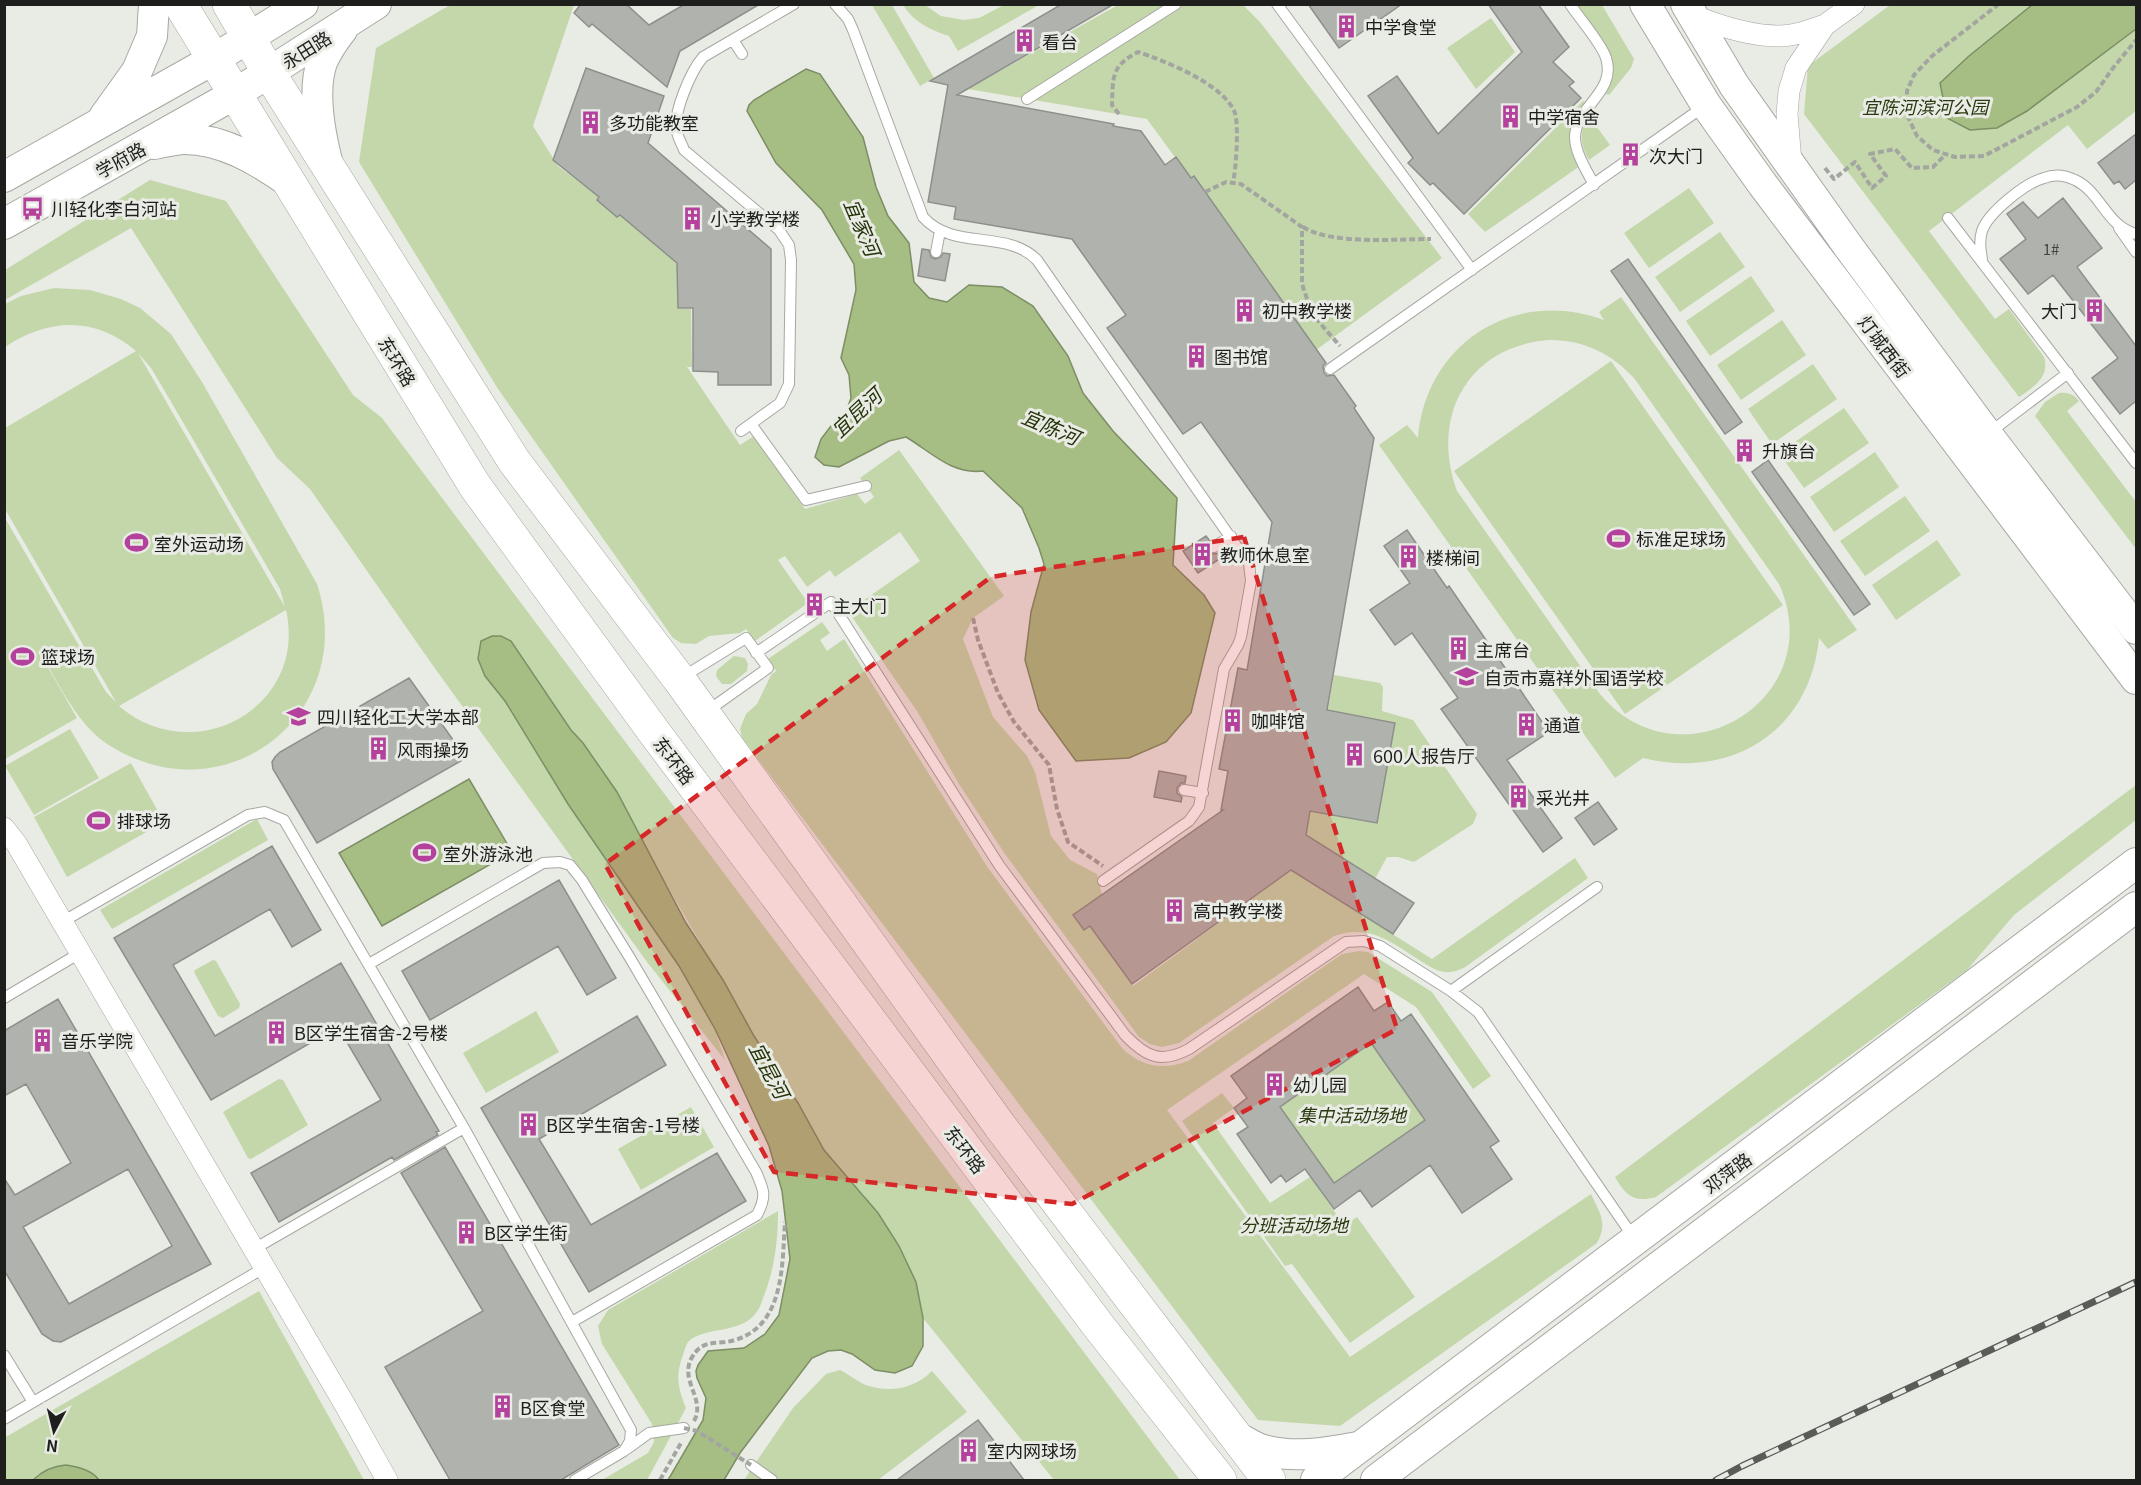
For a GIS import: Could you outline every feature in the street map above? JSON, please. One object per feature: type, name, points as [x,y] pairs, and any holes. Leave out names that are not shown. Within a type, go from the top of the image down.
[{"type":"highway","name":"东环路","points":[[180,4],[475,486],[661,741],[1213,1476]]},
{"type":"highway","points":[[229,4],[269,73],[514,461],[679,679],[1000,1126],[1269,1480]]},
{"type":"main road","points":[[97,125],[137,71],[152,36],[154,4]]},
{"type":"main road","points":[[4,177],[214,60],[303,4]]},
{"type":"main road","name":"永田路","points":[[235,94],[376,4]]},
{"type":"main road","name":"灯城西街","points":[[1646,4],[1706,105],[1763,185],[2136,679]]},
{"type":"main road","name":"灯城西街","points":[[1689,10],[1734,85],[1793,169],[1987,434],[2136,629]]},
{"type":"main road","points":[[328,167],[319,130],[318,97],[322,64],[333,42],[347,23]]},
{"type":"main road","name":"学府路","points":[[4,224],[235,94]]},
{"type":"main road","points":[[142,146],[183,139],[214,143],[243,153],[289,182]]},
{"type":"main road","name":"邓萍路","points":[[1316,1480],[2136,863]]},
{"type":"main road","name":"邓萍路","points":[[1376,1480],[2136,907]]},
{"type":"main road","points":[[1235,1436],[1259,1449],[1282,1453],[1322,1454],[1361,1447]]},
{"type":"street","points":[[1793,169],[1787,114],[1796,68],[1826,25],[1854,4]]},
{"type":"street","points":[[1689,10],[1716,25],[1765,35],[1781,36],[1826,25]]},
{"type":"street","points":[[4,828],[16,843],[387,1480]]},
{"type":"lane","points":[[741,431],[780,403],[789,384],[789,245],[779,230],[684,150],[676,122],[697,64],[703,57],[795,4]]},
{"type":"lane","points":[[835,4],[848,19],[853,30],[923,217],[940,231],[1013,246],[1030,253],[1249,564],[1251,581],[1240,641],[1224,669],[1199,807],[1189,821],[1103,881]]},
{"type":"lane","points":[[1027,99],[1176,4]]},
{"type":"lane","points":[[1277,4],[1472,270]]},
{"type":"lane","points":[[1570,4],[1606,58],[1607,79],[1604,87],[1577,124],[1575,137],[1576,146],[1594,185]]},
{"type":"lane","points":[[733,40],[742,54]]},
{"type":"lane","points":[[1330,369],[1706,105]]},
{"type":"lane","points":[[1987,268],[1982,257],[1980,242],[1987,220],[2031,184],[2042,178],[2056,175],[2077,180],[2089,189],[2136,252]]},
{"type":"lane","points":[[1948,218],[2136,463]]},
{"type":"lane","points":[[2111,219],[2136,234]]},
{"type":"lane","points":[[936,252],[940,231]]},
{"type":"lane","points":[[1987,434],[2068,373]]},
{"type":"lane","points":[[751,424],[806,500],[866,486]]},
{"type":"lane","points":[[1214,547],[1231,536]]},
{"type":"lane","points":[[756,653],[831,602],[999,865],[1125,1035],[1145,1053],[1162,1057],[1178,1055],[1189,1049],[1346,942],[1364,941],[1380,946],[1451,991],[1478,1012],[1636,1241]]},
{"type":"lane","points":[[679,679],[746,638],[768,668],[703,715]]},
{"type":"lane","points":[[1184,790],[1203,793]]},
{"type":"lane","points":[[62,922],[248,815],[265,812],[284,820],[464,1128],[631,1430],[630,1441],[624,1451]]},
{"type":"lane","points":[[369,964],[543,863],[560,862],[570,866],[582,880],[630,958],[756,1172],[763,1188],[764,1202],[757,1215],[572,1322]]},
{"type":"lane","points":[[1451,991],[1597,887]]},
{"type":"lane","points":[[4,998],[80,953]]},
{"type":"lane","points":[[254,1249],[464,1128]]},
{"type":"lane","points":[[4,1419],[264,1268]]},
{"type":"lane","points":[[4,1355],[33,1402]]},
{"type":"lane","points":[[575,1480],[649,1433],[684,1428]]},
{"type":"lane","points":[[751,1466],[772,1480]]},
{"type":"path","points":[[1999,4],[1932,56],[1914,75],[1907,91],[1907,115],[1917,135],[1933,150],[1955,157],[1984,156],[2076,107],[2096,92],[2136,40]]},
{"type":"path","points":[[1119,114],[1112,105],[1112,79],[1124,59],[1138,52],[1160,59],[1200,78],[1221,94],[1234,113],[1236,163],[1233,183]]},
{"type":"path","points":[[1793,169],[1815,156],[1833,179],[1856,162],[1872,188],[1886,176],[1869,154],[1895,149],[1912,168],[1933,167],[1946,154]]},
{"type":"path","points":[[1205,192],[1226,182],[1240,184],[1310,232],[1327,236],[1450,240]]},
{"type":"path","points":[[1302,227],[1302,284],[1312,314],[1348,356]]},
{"type":"path","points":[[973,618],[981,649],[998,693],[1014,722],[1049,765],[1057,809],[1068,842],[1092,860],[1116,872]]},
{"type":"path","points":[[660,1480],[697,1416],[698,1406],[689,1380],[688,1367],[692,1358],[698,1350],[712,1342],[735,1340],[751,1333],[771,1311],[776,1299],[782,1263],[785,1222]]},
{"type":"path","points":[[684,1428],[697,1431],[751,1466]]},
{"type":"highlighted area","points":[[1244,537],[1397,1029],[1072,1204],[774,1172],[605,864],[991,577]]},
{"type":"green space","points":[[450,5],[574,5],[533,126],[558,166],[599,197],[597,200],[617,217],[620,215],[677,263],[678,309],[691,309],[692,367],[687,367],[740,445],[754,436],[805,509],[857,494],[865,504],[874,497],[860,478],[899,450],[1004,596],[973,618],[963,639],[993,717],[1027,756],[1035,772],[1051,836],[1070,860],[1097,874],[1102,895],[1073,915],[1084,930],[1090,926],[1133,986],[1291,870],[1432,959],[1575,858],[1588,878],[1464,968],[1452,972],[1436,970],[1382,938],[1360,932],[1348,933],[1334,936],[1179,1043],[1162,1047],[1150,1044],[1139,1037],[1005,854],[959,784],[917,711],[852,617],[860,611],[857,605],[920,561],[900,532],[835,577],[830,570],[807,587],[785,556],[778,560],[808,603],[755,641],[746,629],[740,633],[709,636],[696,644],[681,643],[673,638],[498,389],[359,162],[376,48]]},
{"type":"green space","points":[[872,5],[892,5],[934,78],[920,86]]},
{"type":"green space","points":[[903,5],[925,5],[941,16],[964,20],[979,18],[1004,5],[1039,5],[958,51],[949,36],[923,25]]},
{"type":"green space","points":[[1118,5],[1243,5],[1260,22],[1442,258],[1316,350],[1147,119],[968,89]]},
{"type":"green space","points":[[1577,5],[1602,5],[1634,59],[1631,68],[1609,95],[1606,94],[1611,80],[1610,57],[1600,36]]},
{"type":"green space","name":"宜陈河滨河公园","points":[[1890,5],[2136,5],[2136,111],[2087,149],[2068,125],[1929,231],[1995,319],[2009,309],[2044,357],[2043,376],[2019,397],[1804,114],[1808,66]]},
{"type":"green space","points":[[1491,18],[1515,52],[1476,89],[1447,48]]},
{"type":"green space","points":[[1583,101],[1585,102],[1575,118],[1570,133],[1572,149],[1580,166],[1485,232],[1468,214]]},
{"type":"green space","points":[[1586,120],[1592,120],[1610,145],[1589,160],[1582,140]]},
{"type":"green space","points":[[150,180],[226,201],[353,395],[382,418],[1180,1480],[1054,1480],[923,1318],[916,1282],[899,1246],[864,1195],[824,1150],[798,1103],[754,1036],[642,842],[617,792],[511,641],[501,636],[492,636],[478,659],[485,676],[505,701],[568,804],[679,966],[715,1029],[725,1060],[647,962],[429,660],[310,489],[277,458],[131,228],[5,300],[5,270]]},
{"type":"green space","points":[[1689,188],[1714,223],[1649,268],[1624,233]]},
{"type":"green space","points":[[1720,232],[1745,267],[1680,312],[1655,277]]},
{"type":"green space","points":[[1751,276],[1775,311],[1710,356],[1686,321]]},
{"type":"green space","points":[[54,288],[90,290],[121,299],[140,308],[171,334],[202,382],[317,584],[325,631],[319,674],[301,711],[273,740],[238,760],[198,769],[156,765],[112,747],[88,728],[38,650],[77,718],[5,759],[5,518],[106,692],[116,702],[5,509],[5,428],[136,351],[104,332],[71,325],[38,330],[5,347],[5,304],[21,296]],"holes":[[[138,353],[151,368],[280,589],[285,607]],[[286,610],[288,645],[280,675],[262,700],[238,719],[210,730],[179,732],[148,724],[119,706]]]},
{"type":"green space","points":[[1621,297],[1857,630],[1828,649],[1819,638],[1813,671],[1800,699],[1783,723],[1761,741],[1735,754],[1707,762],[1676,763],[1643,758],[1615,778],[1379,445],[1407,425],[1418,438],[1425,404],[1438,375],[1457,350],[1480,331],[1508,318],[1538,311],[1570,312],[1604,320],[1599,312]],"holes":[[[1561,340],[1595,349],[1616,361],[1634,378],[1779,584],[1790,626],[1784,663],[1766,695],[1739,718],[1706,732],[1669,733],[1633,722],[1600,694],[1457,491],[1450,464],[1448,437],[1453,413],[1462,390],[1476,371],[1496,356],[1520,345]]]},
{"type":"green space","points":[[1782,320],[1806,355],[1741,400],[1717,365]]},
{"type":"green space","name":"标准足球场","points":[[1611,361],[1783,605],[1625,714],[1454,471]]},
{"type":"green space","points":[[1813,364],[1837,399],[1772,444],[1748,409]]},
{"type":"green space","points":[[2059,393],[2070,394],[2079,401],[2067,411],[2136,502],[2136,549],[2035,416],[2045,402]]},
{"type":"green space","points":[[1844,408],[1869,443],[1804,488],[1779,453]]},
{"type":"green space","points":[[1875,452],[1899,487],[1834,532],[1810,497]]},
{"type":"green space","points":[[1905,496],[1930,531],[1865,576],[1840,541]]},
{"type":"green space","points":[[1937,540],[1961,575],[1896,620],[1872,585]]},
{"type":"green space","points":[[822,622],[830,633],[820,640],[827,651],[844,639],[988,868],[1122,1048],[1136,1059],[1161,1066],[1188,1061],[1342,954],[1368,952],[1432,992],[1491,1076],[1473,1089],[1416,1007],[1364,974],[1167,1110],[1350,1357],[1591,1194],[1602,1218],[1602,1230],[1597,1243],[1340,1426],[1258,1420],[742,738],[740,729],[746,714],[757,704],[771,675],[776,671],[768,659]]},
{"type":"green space","points":[[734,656],[745,658],[748,664],[747,671],[731,684],[722,684],[716,676],[717,670]]},
{"type":"green space","points":[[1334,675],[1380,683],[1383,687],[1382,711],[1413,720],[1477,814],[1473,824],[1414,862],[1398,857],[1387,857],[1375,879],[1306,835],[1310,811],[1377,823],[1395,723],[1328,710]]},
{"type":"green space","name":"排球场","points":[[70,729],[99,778],[34,815],[5,766]]},
{"type":"green space","name":"排球场","points":[[131,763],[164,822],[67,877],[34,817]]},
{"type":"green space","points":[[2136,785],[2136,820],[2014,915],[1967,970],[1656,1197],[1636,1198],[1623,1189],[1615,1177]]},
{"type":"green space","points":[[257,819],[268,840],[112,929],[100,910]]},
{"type":"green space","points":[[213,960],[216,961],[240,1004],[239,1008],[223,1018],[218,1016],[194,972]]},
{"type":"green space","points":[[536,1011],[559,1052],[486,1093],[463,1053]]},
{"type":"green space","name":"集中活动场地","points":[[1371,1043],[1425,1120],[1334,1183],[1280,1107]]},
{"type":"green space","points":[[279,1079],[283,1080],[308,1125],[251,1159],[248,1158],[223,1112]]},
{"type":"green space","name":"分班活动场地","points":[[1222,1093],[1234,1108],[1213,1123],[1270,1203],[1310,1177],[1344,1225],[1342,1227],[1357,1217],[1415,1297],[1350,1343],[1292,1264],[1285,1266],[1182,1121]]},
{"type":"green space","points":[[691,1107],[714,1147],[641,1190],[618,1149]]},
{"type":"green space","points":[[778,1211],[774,1262],[759,1308],[743,1324],[704,1333],[688,1342],[678,1376],[679,1388],[686,1408],[647,1480],[602,1480],[648,1453],[654,1442],[652,1424],[602,1344],[598,1326],[608,1310]]},
{"type":"green space","points":[[259,1291],[364,1480],[99,1480],[97,1477],[40,1473],[33,1480],[5,1480],[4,1438]]},
{"type":"green space","points":[[840,1370],[866,1385],[886,1389],[911,1385],[932,1371],[967,1412],[878,1480],[744,1480],[793,1408],[826,1374]]},
{"type":"water","points":[[2032,5],[2136,5],[2136,29],[2027,111],[1997,128],[1970,130],[1947,118],[1940,83],[1969,56]]},
{"type":"water","points":[[806,69],[820,74],[863,137],[876,187],[888,216],[909,243],[914,282],[929,298],[947,302],[969,285],[1002,287],[1033,306],[1068,356],[1083,393],[1113,431],[1177,498],[1173,565],[1204,595],[1215,613],[1191,713],[1166,742],[1129,758],[1076,761],[1039,710],[1025,660],[1031,612],[1044,564],[1022,508],[983,471],[952,466],[906,437],[889,441],[839,467],[824,465],[815,457],[821,439],[837,418],[846,412],[851,398],[849,375],[841,358],[856,290],[854,264],[822,210],[776,163],[747,111],[754,100]]},
{"type":"water","name":"宜昆河","points":[[492,636],[501,636],[511,641],[571,730],[583,743],[617,792],[686,923],[723,980],[754,1036],[798,1103],[824,1150],[878,1213],[899,1246],[916,1282],[923,1318],[923,1346],[912,1366],[895,1373],[875,1370],[852,1354],[841,1350],[828,1351],[812,1358],[740,1453],[724,1480],[668,1480],[703,1420],[706,1398],[697,1378],[698,1365],[708,1351],[744,1348],[765,1334],[779,1315],[790,1259],[782,1191],[769,1146],[715,1029],[679,966],[568,804],[505,701],[485,676],[478,659],[481,641]]},
{"type":"water","name":"室外游泳池","points":[[469,779],[512,852],[382,926],[339,853]]},
{"type":"water","points":[[66,1465],[89,1471],[99,1480],[33,1480],[48,1470]]},
{"type":"building","points":[[581,4],[626,4],[649,25],[685,4],[760,4],[680,51],[667,87],[592,24],[589,27],[574,13]]},
{"type":"building","points":[[1062,4],[1114,4],[957,95],[1141,131],[1165,165],[1176,157],[1191,178],[1194,176],[1326,363],[1323,366],[1324,373],[1327,376],[1334,375],[1356,406],[1354,408],[1374,438],[1327,710],[1395,723],[1377,823],[1310,811],[1306,835],[1414,903],[1393,934],[1291,870],[1132,984],[1090,926],[1084,930],[1073,915],[1223,810],[1221,810],[1228,771],[1219,769],[1238,668],[1247,670],[1272,522],[1201,422],[1183,434],[1107,328],[1126,315],[1072,239],[954,219],[956,207],[928,202],[948,85],[930,81]]},
{"type":"building","name":"中学食堂","points":[[1308,4],[1402,4],[1339,48]]},
{"type":"building","name":"中学宿舍","points":[[1488,4],[1538,4],[1569,47],[1553,62],[1574,82],[1569,86],[1581,98],[1464,214],[1433,183],[1430,185],[1408,163],[1413,158],[1368,96],[1397,76],[1438,134],[1522,52]]},
{"type":"building","points":[[586,68],[664,96],[648,143],[771,249],[771,385],[718,385],[718,372],[693,371],[693,308],[678,308],[677,263],[620,215],[617,217],[597,200],[599,197],[553,160]]},
{"type":"building","points":[[2136,134],[2136,180],[2125,189],[2119,181],[2114,184],[2098,163]]},
{"type":"building","points":[[2063,198],[2102,248],[2077,267],[2136,346],[2136,401],[2120,414],[2092,378],[2118,358],[2053,275],[2028,294],[2000,259],[2026,239],[2007,214],[2023,202],[2038,218]]},
{"type":"building","points":[[922,249],[929,250],[931,257],[935,259],[941,257],[943,253],[950,254],[945,281],[918,276]]},
{"type":"building","points":[[1628,259],[1742,422],[1725,434],[1611,271]]},
{"type":"building","points":[[1768,460],[1870,604],[1854,615],[1752,472]]},
{"type":"building","points":[[1407,530],[1447,588],[1449,586],[1549,732],[1507,760],[1562,838],[1543,852],[1441,709],[1458,698],[1412,633],[1395,645],[1370,610],[1410,583],[1384,546]]},
{"type":"building","name":"教师休息室","points":[[1206,536],[1210,541],[1207,547],[1208,552],[1218,553],[1221,558],[1198,573],[1183,551]]},
{"type":"building","name":"风雨操场","points":[[409,678],[466,758],[317,843],[273,769],[272,762],[280,752]]},
{"type":"building","points":[[1159,771],[1186,776],[1185,783],[1181,783],[1177,788],[1177,793],[1182,797],[1181,802],[1154,797]]},
{"type":"building","points":[[1598,802],[1617,829],[1594,845],[1575,818]]},
{"type":"building","points":[[272,846],[321,930],[292,947],[270,909],[173,965],[215,1036],[341,963],[439,1131],[436,1132],[438,1135],[394,1160],[392,1157],[279,1222],[251,1173],[381,1100],[338,1027],[211,1100],[114,938]]},
{"type":"building","points":[[559,880],[616,978],[587,995],[558,946],[430,1020],[402,971]]},
{"type":"building","name":"幼儿园","points":[[1358,987],[1374,1011],[1388,1002],[1401,1021],[1411,1014],[1499,1141],[1490,1147],[1512,1179],[1462,1213],[1430,1165],[1372,1207],[1360,1190],[1334,1209],[1305,1169],[1286,1182],[1281,1175],[1271,1183],[1237,1134],[1248,1127],[1234,1108],[1247,1098],[1231,1076]],"holes":[[[1371,1043],[1425,1120],[1334,1183],[1280,1107]]]},
{"type":"building","points":[[58,999],[211,1264],[61,1342],[53,1341],[42,1334],[4,1270],[4,1178],[15,1195],[71,1163],[26,1084],[4,1096],[4,1031]],"holes":[[[128,1169],[172,1246],[69,1304],[23,1227]]]},
{"type":"building","points":[[637,1016],[666,1065],[539,1139],[591,1225],[717,1153],[746,1201],[589,1292],[481,1108]]},
{"type":"building","name":"B区食堂","points":[[445,1147],[619,1445],[561,1480],[450,1480],[385,1367],[483,1311],[401,1173]]},
{"type":"building","name":"室内网球场","points":[[978,1420],[1024,1480],[897,1480]]},
{"type":"railway","points":[[1716,1480],[2136,1282]]},
{"type":"place","name":"中学食堂","points":[[1347,26]]},
{"type":"place","name":"看台","points":[[1024,41]]},
{"type":"place","name":"中学宿舍","points":[[1510,116]]},
{"type":"place","name":"多功能教室","points":[[591,122]]},
{"type":"place","name":"次大门","points":[[1631,155]]},
{"type":"place","name":"川轻化李白河站","points":[[33,208]]},
{"type":"place","name":"小学教学楼","points":[[692,218]]},
{"type":"place","name":"初中教学楼","points":[[1244,310]]},
{"type":"place","name":"大门","points":[[2095,310]]},
{"type":"place","name":"图书馆","points":[[1196,356]]},
{"type":"place","name":"升旗台","points":[[1744,450]]},
{"type":"place","name":"标准足球场","points":[[1618,538]]},
{"type":"place","name":"室外运动场","points":[[136,543]]},
{"type":"place","name":"教师休息室","points":[[1202,554]]},
{"type":"place","name":"楼梯间","points":[[1408,557]]},
{"type":"place","name":"主大门","points":[[815,605]]},
{"type":"place","name":"主席台","points":[[1458,649]]},
{"type":"place","name":"篮球场","points":[[23,656]]},
{"type":"place","name":"自贡市嘉祥外国语学校","points":[[1466,677]]},
{"type":"place","name":"四川轻化工大学本部","points":[[299,716]]},
{"type":"place","name":"咖啡馆","points":[[1233,720]]},
{"type":"place","name":"通道","points":[[1526,724]]},
{"type":"place","name":"风雨操场","points":[[379,749]]},
{"type":"place","name":"600人报告厅","points":[[1355,755]]},
{"type":"place","name":"采光井","points":[[1518,797]]},
{"type":"place","name":"排球场","points":[[99,820]]},
{"type":"place","name":"室外游泳池","points":[[425,853]]},
{"type":"place","name":"高中教学楼","points":[[1175,910]]},
{"type":"place","name":"B区学生宿舍-2号楼","points":[[276,1032]]},
{"type":"place","name":"音乐学院","points":[[43,1040]]},
{"type":"place","name":"幼儿园","points":[[1275,1084]]},
{"type":"place","name":"B区学生宿舍-1号楼","points":[[528,1124]]},
{"type":"place","name":"B区学生街","points":[[466,1232]]},
{"type":"place","name":"B区食堂","points":[[502,1407]]},
{"type":"place","name":"室内网球场","points":[[969,1450]]},
{"type":"water label","name":"宜家河","points":[[863,227]]},
{"type":"water label","name":"宜陈河","points":[[1051,426]]}]
